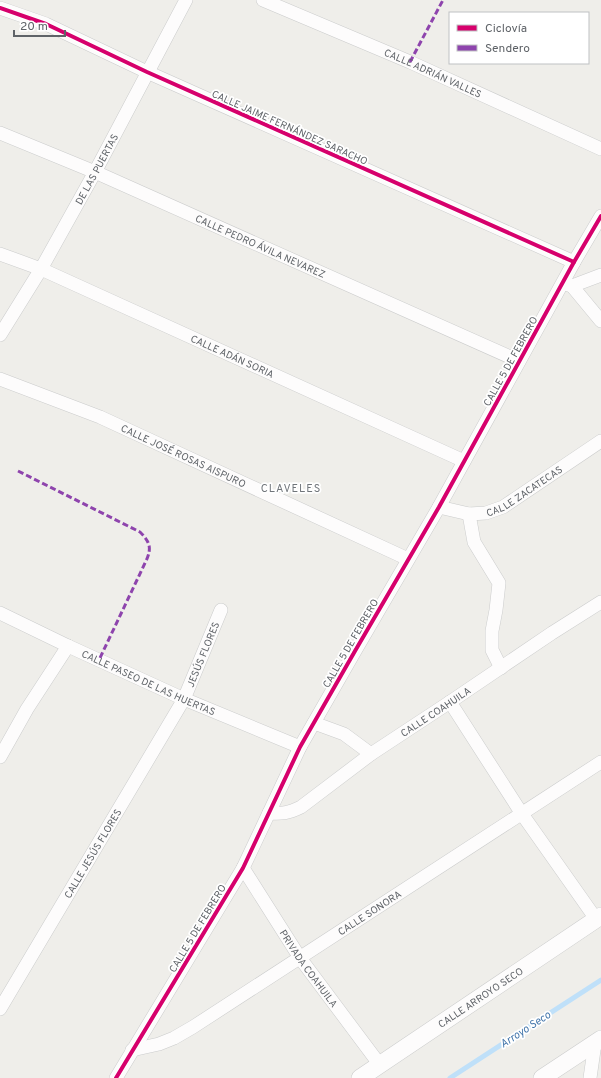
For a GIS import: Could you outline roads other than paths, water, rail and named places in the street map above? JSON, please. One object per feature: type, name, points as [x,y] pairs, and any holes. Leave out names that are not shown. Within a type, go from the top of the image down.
[{"type":"street","name":"DE LAS PUERTAS","points":[[0,335],[41,269],[95,172],[186,0]]},
{"type":"street","name":"CALLE ADRIÁN VALLES","points":[[263,0],[410,62],[601,149]]},
{"type":"street","name":"CALLE JAIME FERNÁNDEZ SARACHO","points":[[0,8],[46,24],[147,72],[574,262]]},
{"type":"street","name":"CALLE PEDRO ÁVILA NEVAREZ","points":[[0,133],[95,172],[519,361]]},
{"type":"street","name":"CALLE 5 DE FEBRERO","points":[[116,1078],[243,868],[300,747],[439,507],[519,361],[568,284],[574,262],[601,216]]},
{"type":"street","name":"CALLE ADÁN SORIA","points":[[0,254],[41,269],[464,461]]},
{"type":"street","points":[[601,275],[568,284],[601,321]]},
{"type":"street","name":"CALLE JOSÉ ROSAS AISPURO","points":[[0,379],[100,417],[408,559]]},
{"type":"street","name":"CALLE ZACATECAS","points":[[439,507],[469,514],[486,513],[503,507],[601,441]]},
{"type":"street","points":[[469,514],[474,542],[499,583],[492,631],[492,650],[501,668]]},
{"type":"street","name":"CALLE COAHUILA","points":[[268,813],[280,814],[290,812],[300,807],[371,754],[601,602]]},
{"type":"street","name":"JESÚS FLORES","points":[[184,699],[221,610]]},
{"type":"street","name":"CALLE PASEO DE LAS HUERTAS","points":[[0,613],[184,699],[300,747]]},
{"type":"street","points":[[0,757],[27,709],[68,646]]},
{"type":"street","name":"CALLE JESÚS FLORES","points":[[0,1009],[184,699]]},
{"type":"street","points":[[450,702],[522,814],[599,918]]},
{"type":"street","points":[[314,723],[344,734],[371,754]]},
{"type":"street","name":"CALLE SONORA","points":[[132,1050],[159,1044],[174,1038],[193,1027],[601,762]]},
{"type":"street","name":"PRIVADA COAHUILA","points":[[243,868],[300,958],[380,1065]]},
{"type":"street","name":"CALLE ARROYO SECO","points":[[360,1078],[599,918]]},
{"type":"street","points":[[542,1078],[598,1041]]},
{"type":"street","points":[[590,1078],[598,1041]]},
{"type":"waterway","name":"Arroyo Seco","points":[[450,1078],[601,980]]},
{"type":"district","name":"CLAVELES","points":[[291,488]]}]
